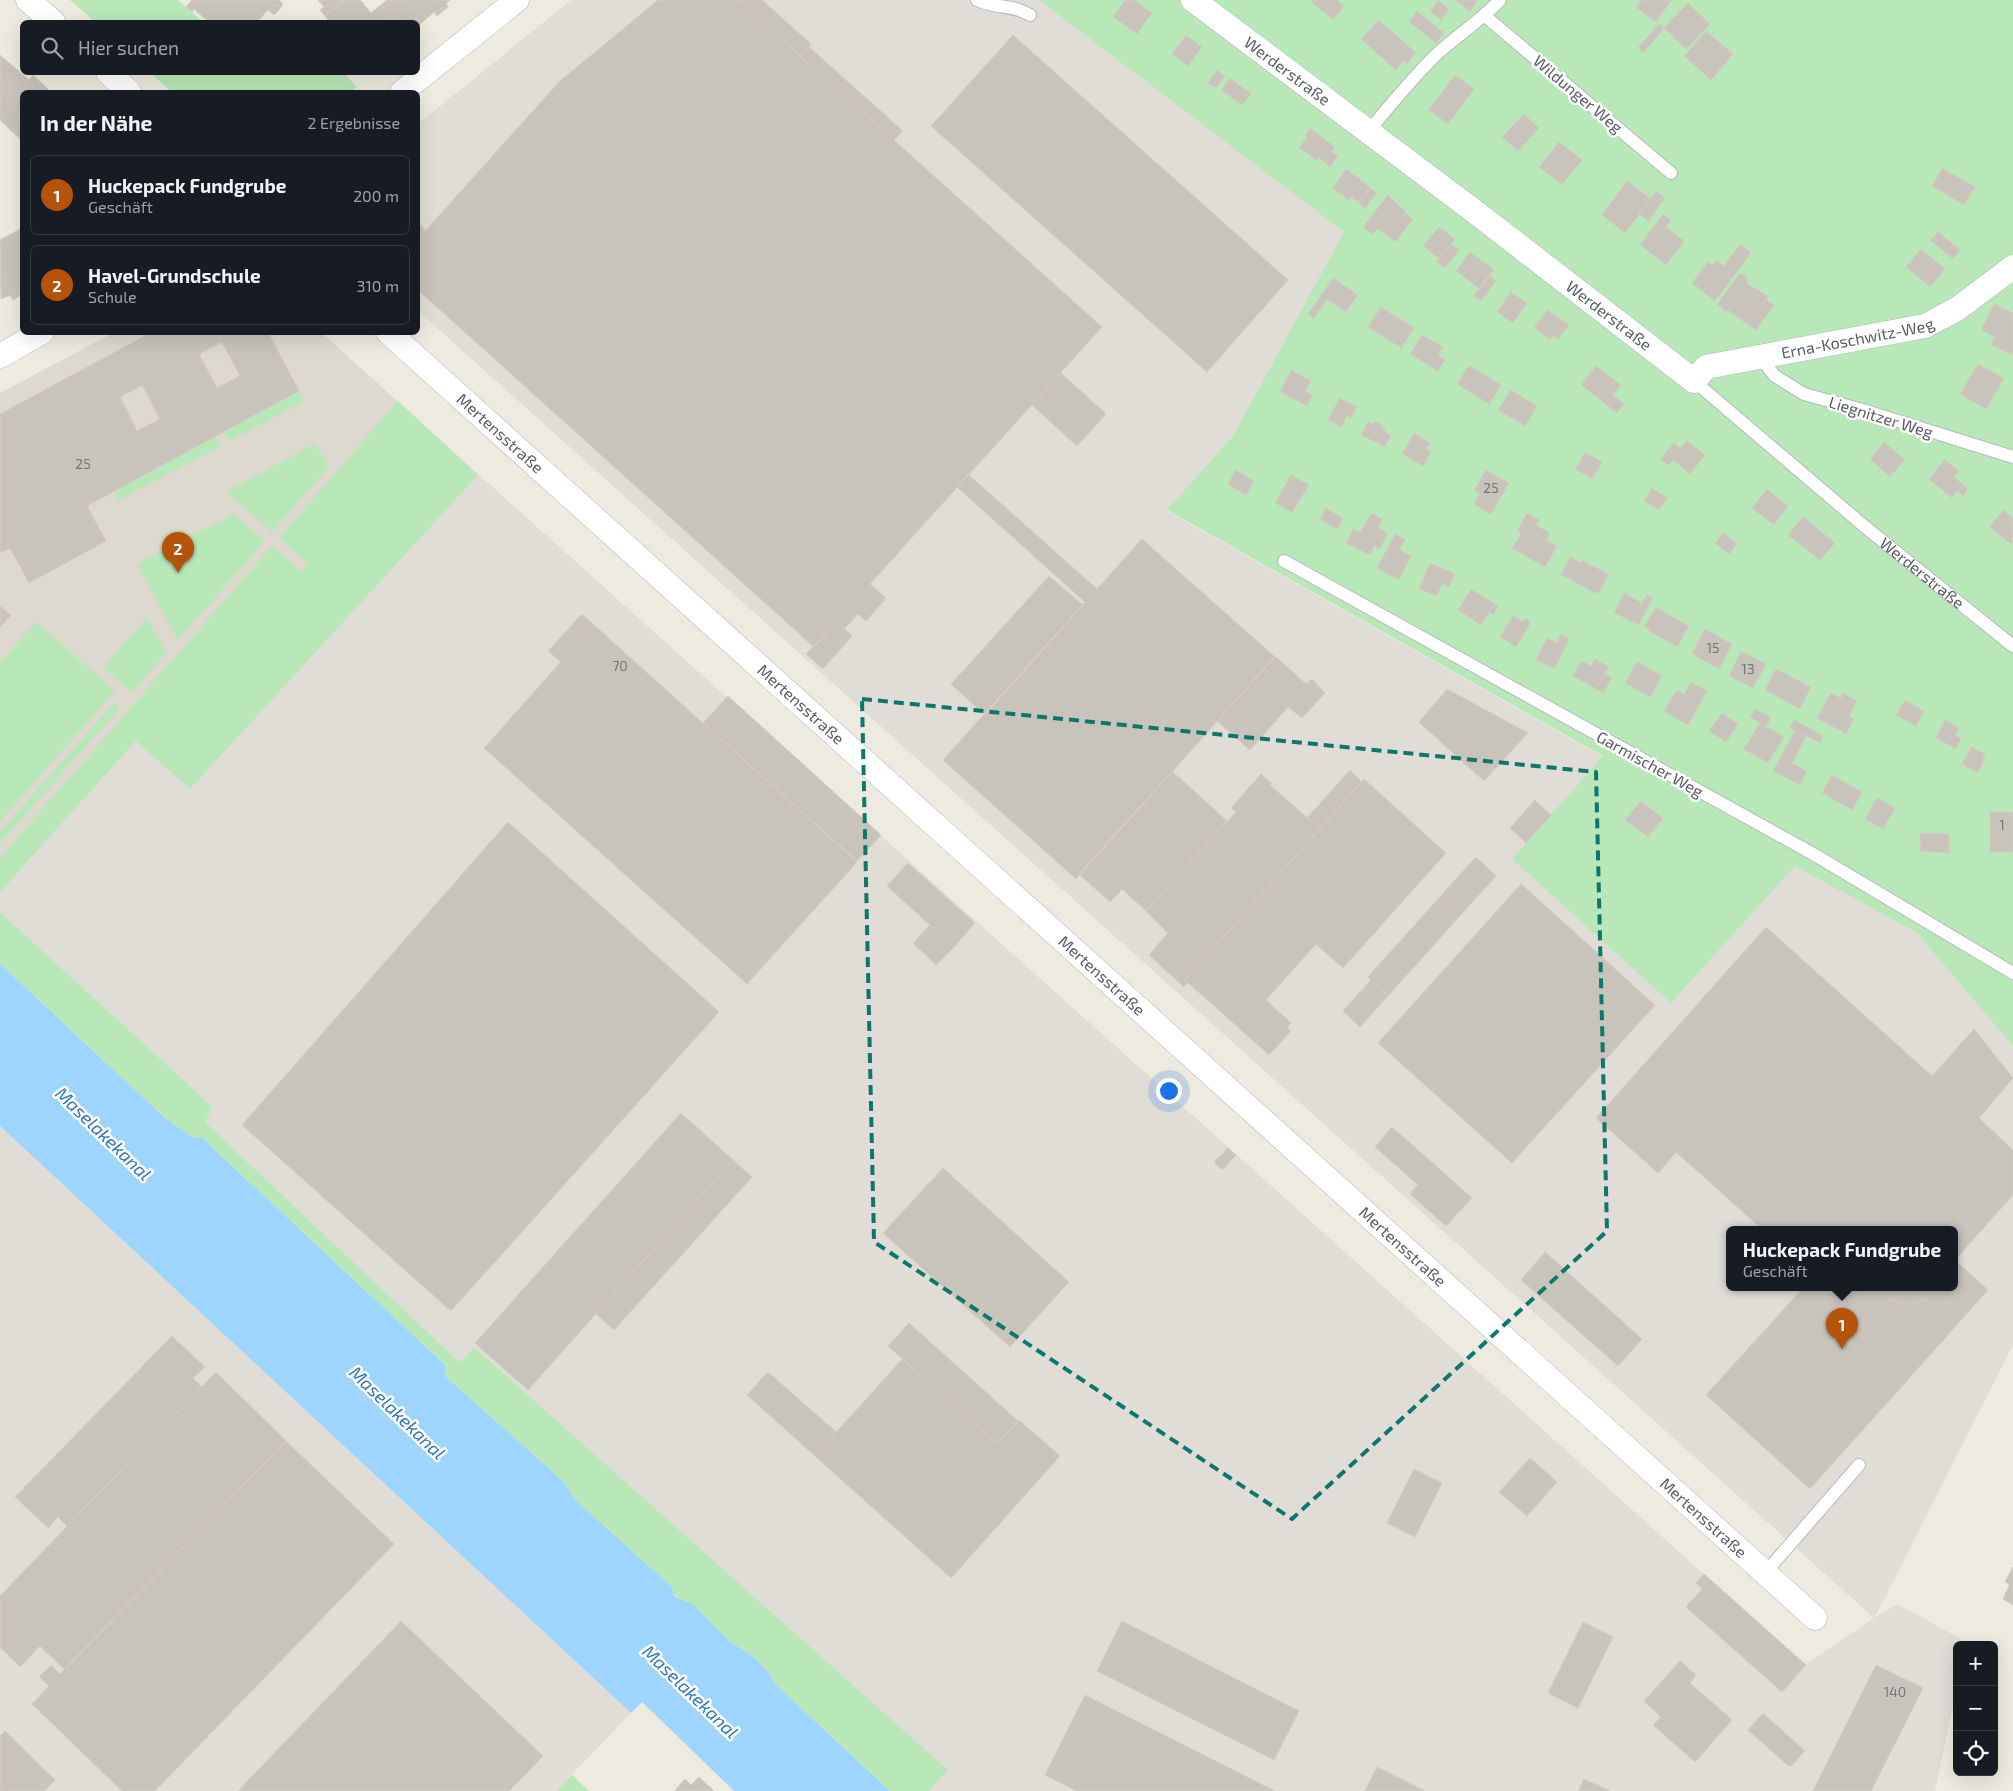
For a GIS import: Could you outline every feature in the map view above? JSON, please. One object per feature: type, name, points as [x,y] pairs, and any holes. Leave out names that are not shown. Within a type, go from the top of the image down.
[{"type":"street","points":[[28,0],[51,20]]},
{"type":"street","points":[[404,90],[517,0]]},
{"type":"street","name":"Werderstraße","points":[[1193,0],[1694,381]]},
{"type":"street","points":[[111,75],[128,90]]},
{"type":"street","name":"Erna-Koschwitz-Weg","points":[[1694,381],[1706,368],[1925,326],[1957,309],[2013,267]]},
{"type":"street","points":[[0,356],[37,335]]},
{"type":"street","name":"Mertensstraße","points":[[391,335],[1815,1618]]},
{"type":"lane","points":[[977,0],[989,4],[1019,8],[1030,16]]},
{"type":"lane","points":[[1368,132],[1438,53],[1485,16],[1500,0]]},
{"type":"lane","name":"Wildunger Weg","points":[[1485,16],[1671,173]]},
{"type":"lane","name":"Liegnitzer Weg","points":[[1760,358],[1775,376],[1804,394],[1866,411],[2013,457]]},
{"type":"lane","name":"Werderstraße","points":[[1694,381],[1864,526],[2013,646]]},
{"type":"lane","name":"Garmischer Weg","points":[[1284,561],[1816,855],[2013,973]]},
{"type":"lane","points":[[1765,1573],[1860,1466]]},
{"type":"highlighted area","points":[[862,699],[1596,772],[1607,1231],[1292,1519],[874,1242]]},
{"type":"shaded area","points":[[571,0],[1039,0],[1345,232],[1233,436],[1167,511],[1603,757],[1671,1003],[1795,865],[1916,932],[2013,1046],[2013,1345],[1875,1617],[1898,1604],[1964,1641],[1953,1641],[1953,1706],[1935,1791],[929,1791],[947,1770],[474,1347],[462,1361],[458,1361],[205,1122],[213,1107],[0,912],[0,892],[136,741],[458,456],[1805,1665],[1874,1618],[420,313],[420,122]]},
{"type":"shaded area","points":[[109,335],[324,335],[458,456],[181,690],[0,892],[0,393]]},
{"type":"shaded area","points":[[0,1126],[631,1713],[556,1791],[0,1791]]},
{"type":"green space","points":[[70,0],[178,0],[201,20],[93,20]]},
{"type":"green space","points":[[1039,0],[2013,0],[2013,1046],[1916,932],[1795,866],[1671,1003],[1512,859],[1603,756],[1167,510],[1233,436],[1344,232]]},
{"type":"green space","points":[[152,75],[346,75],[357,87],[353,90],[170,90]]},
{"type":"green space","points":[[299,391],[304,401],[230,441],[224,432]]},
{"type":"green space","points":[[398,401],[478,475],[190,789],[136,741],[0,892],[0,858],[272,546],[301,571],[308,564],[279,538]]},
{"type":"green space","points":[[216,436],[221,446],[119,500],[114,491]]},
{"type":"green space","points":[[315,444],[329,466],[272,532],[226,492]]},
{"type":"green space","points":[[234,514],[265,541],[178,640],[137,564]]},
{"type":"green space","points":[[147,618],[166,653],[132,693],[103,668]]},
{"type":"green space","points":[[36,622],[115,691],[0,821],[0,663]]},
{"type":"green space","points":[[114,703],[120,708],[0,843],[0,832]]},
{"type":"green space","points":[[0,912],[213,1107],[205,1122],[458,1361],[462,1361],[474,1347],[948,1770],[929,1791],[890,1791],[775,1684],[767,1670],[751,1655],[729,1641],[693,1604],[674,1595],[672,1587],[574,1500],[564,1482],[445,1376],[445,1365],[202,1138],[192,1137],[164,1117],[0,964]]},
{"type":"green space","points":[[572,1775],[589,1791],[556,1791]]},
{"type":"water","name":"Maselakekanal","points":[[0,964],[164,1117],[192,1137],[202,1138],[445,1365],[445,1376],[564,1482],[575,1500],[672,1587],[674,1596],[693,1604],[729,1641],[751,1655],[767,1670],[775,1684],[890,1791],[734,1791],[642,1702],[631,1713],[0,1126]]},
{"type":"building","points":[[192,0],[268,0],[279,10],[274,15],[268,10],[259,20],[207,20],[194,9],[192,12],[186,7]]},
{"type":"building","points":[[268,0],[279,0],[283,4],[279,10]]},
{"type":"building","points":[[318,0],[344,0],[325,16],[320,10],[324,7]]},
{"type":"building","points":[[343,0],[360,0],[371,13],[381,5],[393,20],[328,20],[325,16]]},
{"type":"building","points":[[387,0],[434,0],[443,11],[437,16],[434,12],[420,24],[420,20],[398,20],[396,18],[393,20],[381,5]]},
{"type":"building","points":[[434,0],[450,0],[446,3],[448,7],[443,11]]},
{"type":"building","points":[[658,0],[738,0],[1102,327],[870,584],[886,598],[866,621],[858,614],[844,629],[837,622],[814,647],[420,292],[420,237],[559,82]]},
{"type":"building","points":[[738,0],[762,0],[811,44],[801,57]]},
{"type":"building","points":[[1125,0],[1134,0],[1152,13],[1137,34],[1113,17]]},
{"type":"building","points":[[1313,0],[1337,0],[1344,6],[1333,20],[1311,2]]},
{"type":"building","points":[[1438,0],[1449,9],[1441,20],[1430,11]]},
{"type":"building","points":[[1455,0],[1478,0],[1470,11]]},
{"type":"building","points":[[1641,0],[1672,0],[1655,22],[1636,7]]},
{"type":"building","points":[[1688,3],[1710,24],[1686,49],[1664,28]]},
{"type":"building","points":[[1417,11],[1444,33],[1436,43],[1409,22]]},
{"type":"building","points":[[1379,20],[1416,53],[1407,64],[1403,61],[1396,70],[1361,39]]},
{"type":"building","points":[[1659,24],[1664,28],[1643,53],[1638,48]]},
{"type":"building","points":[[1706,31],[1733,54],[1711,80],[1684,56]]},
{"type":"building","points":[[1013,35],[1288,280],[1207,372],[931,126]]},
{"type":"building","points":[[1186,35],[1202,47],[1188,66],[1172,54]]},
{"type":"building","points":[[809,47],[903,131],[894,140],[801,57]]},
{"type":"building","points":[[0,55],[20,72],[20,75],[23,75],[29,80],[33,75],[48,89],[20,90],[20,139],[0,120]]},
{"type":"building","points":[[1217,70],[1225,77],[1216,88],[1208,83]]},
{"type":"building","points":[[1455,75],[1474,89],[1448,124],[1429,110]]},
{"type":"building","points":[[1230,78],[1251,94],[1242,105],[1221,90]]},
{"type":"building","points":[[1524,114],[1539,128],[1518,151],[1502,137]]},
{"type":"building","points":[[1310,128],[1335,147],[1331,151],[1338,156],[1330,167],[1318,157],[1316,160],[1299,148],[1307,137],[1305,135]]},
{"type":"building","points":[[1559,142],[1582,160],[1562,184],[1539,167]]},
{"type":"building","points":[[1942,168],[1975,187],[1964,205],[1932,186]]},
{"type":"building","points":[[1346,169],[1370,187],[1358,202],[1351,197],[1349,200],[1333,188]]},
{"type":"building","points":[[1627,181],[1651,199],[1625,233],[1602,215]]},
{"type":"building","points":[[1370,188],[1377,193],[1365,208],[1358,202]]},
{"type":"building","points":[[1656,191],[1665,198],[1648,221],[1639,214]]},
{"type":"building","points":[[1388,195],[1406,212],[1388,236],[1378,229],[1373,234],[1363,227]]},
{"type":"building","points":[[1405,213],[1413,219],[1395,242],[1388,236]]},
{"type":"building","points":[[1663,214],[1671,220],[1666,227],[1684,241],[1666,265],[1640,245]]},
{"type":"building","points":[[420,225],[426,231],[420,237]]},
{"type":"building","points":[[1439,227],[1455,239],[1439,259],[1423,246]]},
{"type":"building","points":[[20,229],[20,296],[13,300],[10,295],[1,299],[0,240]]},
{"type":"building","points":[[1938,232],[1960,250],[1953,259],[1930,240]]},
{"type":"building","points":[[1451,244],[1459,250],[1445,268],[1437,262]]},
{"type":"building","points":[[1740,244],[1751,253],[1715,301],[1692,283],[1708,262],[1712,265],[1716,260],[1724,266]]},
{"type":"building","points":[[1921,249],[1945,269],[1930,287],[1906,267]]},
{"type":"building","points":[[1470,252],[1494,270],[1480,289],[1456,271]]},
{"type":"building","points":[[1740,273],[1748,279],[1746,283],[1768,296],[1747,324],[1728,310],[1726,312],[1717,304]]},
{"type":"building","points":[[1489,275],[1496,281],[1481,301],[1474,296]]},
{"type":"building","points":[[1333,278],[1358,295],[1346,312],[1327,299],[1314,318],[1308,314]]},
{"type":"building","points":[[1511,292],[1527,303],[1513,323],[1497,312]]},
{"type":"building","points":[[1766,299],[1774,305],[1756,330],[1747,324]]},
{"type":"building","points":[[1994,304],[2013,313],[2013,355],[1991,345],[1995,337],[1981,330]]},
{"type":"building","points":[[1381,307],[1414,328],[1401,348],[1368,327]]},
{"type":"building","points":[[1547,310],[1569,325],[1558,339],[1553,336],[1550,340],[1534,328]]},
{"type":"building","points":[[146,335],[270,335],[299,391],[87,506],[106,541],[29,583],[10,548],[0,553],[0,414]],"holes":[[[222,342],[240,376],[217,388],[199,354]],[[142,385],[160,419],[137,431],[120,397]]]},
{"type":"building","points":[[1422,335],[1443,347],[1438,355],[1445,360],[1438,371],[1410,354]]},
{"type":"building","points":[[1978,364],[2004,378],[1986,409],[1960,394]]},
{"type":"building","points":[[1469,365],[1501,385],[1489,404],[1457,384]]},
{"type":"building","points":[[1596,366],[1621,385],[1613,395],[1624,404],[1617,413],[1581,385]]},
{"type":"building","points":[[1291,370],[1311,381],[1305,391],[1313,395],[1307,406],[1280,392]]},
{"type":"building","points":[[1061,373],[1106,414],[1077,446],[1032,405]]},
{"type":"building","points":[[1511,390],[1537,406],[1525,426],[1498,410]]},
{"type":"building","points":[[1340,398],[1357,407],[1351,418],[1347,416],[1341,427],[1328,420]]},
{"type":"building","points":[[1375,421],[1382,425],[1381,428],[1386,430],[1384,432],[1391,435],[1385,447],[1361,435],[1368,422],[1374,424]]},
{"type":"building","points":[[1414,433],[1430,443],[1426,450],[1431,452],[1423,466],[1402,454]]},
{"type":"building","points":[[1687,441],[1705,455],[1690,474],[1673,460],[1668,465],[1660,459],[1674,443],[1680,448]]},
{"type":"building","points":[[1884,442],[1905,460],[1890,477],[1870,459]]},
{"type":"building","points":[[1585,452],[1602,462],[1592,479],[1576,469]]},
{"type":"building","points":[[1945,459],[1959,471],[1954,477],[1968,489],[1963,496],[1957,491],[1952,498],[1929,479]]},
{"type":"building","points":[[1236,470],[1254,481],[1246,495],[1228,484]]},
{"type":"building","points":[[1486,470],[1509,483],[1491,514],[1474,504],[1480,494],[1474,490]]},
{"type":"building","points":[[968,474],[1097,589],[1142,539],[1275,657],[1076,879],[943,760],[1085,602],[957,487]]},
{"type":"building","points":[[1291,475],[1309,485],[1292,512],[1275,503]]},
{"type":"building","points":[[1652,488],[1667,498],[1659,510],[1644,501]]},
{"type":"building","points":[[1767,489],[1788,506],[1774,525],[1752,508]]},
{"type":"building","points":[[1326,508],[1343,518],[1337,529],[1320,519]]},
{"type":"building","points":[[2003,510],[2013,518],[2012,545],[1990,527]]},
{"type":"building","points":[[1371,513],[1383,519],[1378,528],[1388,533],[1380,549],[1374,546],[1370,555],[1346,543],[1353,529],[1361,532]]},
{"type":"building","points":[[1527,513],[1539,520],[1536,525],[1550,533],[1546,540],[1557,546],[1545,567],[1512,548],[1521,534],[1517,531]]},
{"type":"building","points":[[1803,517],[1835,543],[1820,560],[1788,535]]},
{"type":"building","points":[[1723,533],[1737,544],[1729,554],[1715,543]]},
{"type":"building","points":[[1395,534],[1405,539],[1400,550],[1411,556],[1399,580],[1377,568]]},
{"type":"building","points":[[1570,557],[1581,563],[1583,561],[1609,574],[1598,594],[1561,575]]},
{"type":"building","points":[[1430,563],[1455,574],[1449,587],[1442,584],[1437,596],[1419,589]]},
{"type":"building","points":[[1049,576],[1083,605],[985,715],[951,684]]},
{"type":"building","points":[[1471,589],[1498,606],[1493,615],[1489,612],[1481,625],[1458,610]]},
{"type":"building","points":[[1624,593],[1642,603],[1632,622],[1614,612]]},
{"type":"building","points":[[1647,594],[1653,597],[1639,625],[1632,622]]},
{"type":"building","points":[[0,606],[11,615],[0,628]]},
{"type":"building","points":[[1656,607],[1689,626],[1677,647],[1649,631],[1644,626]]},
{"type":"building","points":[[582,614],[594,625],[561,662],[548,651]]},
{"type":"building","points":[[1513,616],[1523,622],[1525,619],[1531,622],[1516,647],[1500,637]]},
{"type":"building","points":[[837,622],[852,636],[823,669],[806,654]]},
{"type":"building","points":[[594,625],[857,862],[747,984],[484,748]]},
{"type":"building","points":[[1705,629],[1732,644],[1719,669],[1692,654]]},
{"type":"building","points":[[1561,634],[1569,638],[1555,669],[1536,660],[1547,638],[1557,643]]},
{"type":"building","points":[[1741,651],[1766,664],[1753,688],[1729,676]]},
{"type":"building","points":[[1275,656],[1306,684],[1312,679],[1325,693],[1302,718],[1288,707],[1250,750],[1217,721]]},
{"type":"building","points":[[1595,659],[1608,667],[1596,689],[1573,676],[1582,661],[1591,666]]},
{"type":"building","points":[[1637,662],[1662,676],[1650,697],[1625,683]]},
{"type":"building","points":[[1776,669],[1811,687],[1800,709],[1765,690]]},
{"type":"building","points":[[1604,674],[1612,678],[1603,693],[1596,689]]},
{"type":"building","points":[[1691,682],[1707,691],[1688,725],[1664,711],[1677,690],[1684,694]]},
{"type":"building","points":[[1447,689],[1528,733],[1484,781],[1419,722]]},
{"type":"building","points":[[1831,693],[1841,698],[1843,693],[1857,701],[1849,716],[1854,719],[1846,734],[1817,718]]},
{"type":"building","points":[[728,696],[881,835],[857,861],[703,723]]},
{"type":"building","points":[[1905,700],[1924,711],[1916,726],[1896,715]]},
{"type":"building","points":[[1755,709],[1771,718],[1766,727],[1750,717]]},
{"type":"building","points":[[1722,713],[1738,724],[1726,742],[1709,731]]},
{"type":"building","points":[[1794,720],[1823,736],[1820,743],[1790,728]]},
{"type":"building","points":[[1945,720],[1959,728],[1955,735],[1961,738],[1956,749],[1936,738]]},
{"type":"building","points":[[1760,723],[1784,737],[1768,763],[1744,749]]},
{"type":"building","points":[[1795,731],[1806,736],[1792,763],[1807,771],[1800,785],[1773,771]]},
{"type":"building","points":[[1971,747],[1985,754],[1978,773],[1962,764]]},
{"type":"building","points":[[1350,770],[1362,782],[1320,829],[1307,818]]},
{"type":"building","points":[[1172,771],[1227,821],[1146,911],[1122,889],[1110,902],[1079,874]]},
{"type":"building","points":[[1261,774],[1271,783],[1270,785],[1320,829],[1185,980],[1188,982],[1184,987],[1149,955],[1168,933],[1146,911],[1236,812],[1231,808]]},
{"type":"building","points":[[1832,775],[1862,792],[1852,810],[1822,793]]},
{"type":"building","points":[[1364,779],[1446,853],[1343,968],[1316,944],[1266,1000],[1291,1023],[1287,1027],[1291,1031],[1269,1055],[1185,980]]},
{"type":"building","points":[[1877,798],[1895,808],[1883,829],[1865,819]]},
{"type":"building","points":[[1535,800],[1551,815],[1526,843],[1510,828]]},
{"type":"building","points":[[1641,801],[1663,818],[1648,837],[1625,820]]},
{"type":"building","points":[[1990,812],[2013,812],[2013,852],[1990,852]]},
{"type":"building","points":[[508,822],[719,1012],[451,1311],[242,1125]]},
{"type":"building","points":[[1920,833],[1949,834],[1949,853],[1920,851]]},
{"type":"building","points":[[1476,857],[1496,876],[1458,918],[1438,899]]},
{"type":"building","points":[[908,863],[975,923],[954,947],[887,886]]},
{"type":"building","points":[[1521,884],[1655,1005],[1512,1163],[1378,1043]]},
{"type":"building","points":[[1438,899],[1458,918],[1388,996],[1368,977]]},
{"type":"building","points":[[930,925],[954,947],[936,965],[913,943]]},
{"type":"building","points":[[1766,927],[1932,1076],[1974,1029],[2013,1078],[1979,1118],[2013,1150],[2013,1195],[1958,1257],[1958,1226],[1759,1226],[1676,1152],[1658,1173],[1596,1118]]},
{"type":"building","points":[[1371,980],[1388,996],[1360,1027],[1343,1011]]},
{"type":"building","points":[[681,1113],[733,1160],[528,1390],[475,1343]]},
{"type":"building","points":[[1392,1127],[1472,1198],[1446,1226],[1410,1194],[1418,1185],[1375,1147]]},
{"type":"building","points":[[1228,1148],[1236,1155],[1222,1170],[1214,1162]]},
{"type":"building","points":[[733,1160],[752,1177],[614,1330],[596,1314]]},
{"type":"building","points":[[943,1168],[1069,1282],[1010,1347],[883,1233]]},
{"type":"building","points":[[1545,1252],[1642,1339],[1618,1366],[1521,1280]]},
{"type":"building","points":[[1958,1263],[1988,1290],[1810,1489],[1706,1395],[1800,1291],[1884,1291],[1910,1313],[1929,1291],[1958,1291]]},
{"type":"building","points":[[1884,1291],[1929,1291],[1910,1313]]},
{"type":"building","points":[[909,1323],[1018,1421],[997,1444],[888,1346]]},
{"type":"building","points":[[172,1336],[205,1367],[193,1378],[202,1387],[67,1526],[58,1517],[48,1528],[15,1497]]},
{"type":"building","points":[[902,1359],[997,1444],[1019,1420],[1060,1456],[951,1578],[815,1456]]},
{"type":"building","points":[[216,1372],[286,1441],[65,1670],[40,1646],[20,1667],[0,1647],[0,1596]]},
{"type":"building","points":[[768,1372],[836,1432],[815,1456],[747,1395]]},
{"type":"building","points":[[286,1441],[394,1544],[155,1791],[122,1791],[32,1704],[49,1686],[39,1677],[51,1665],[60,1674]]},
{"type":"building","points":[[1530,1458],[1557,1482],[1527,1516],[1499,1492]]},
{"type":"building","points":[[1414,1469],[1442,1483],[1415,1537],[1387,1523]]},
{"type":"building","points":[[2013,1567],[2013,1605],[2003,1599],[2010,1584],[2005,1582]]},
{"type":"building","points":[[1704,1574],[1806,1665],[1782,1692],[1686,1607],[1702,1589],[1696,1583]]},
{"type":"building","points":[[401,1621],[543,1756],[509,1791],[238,1791]]},
{"type":"building","points":[[1122,1621],[1299,1711],[1274,1760],[1097,1671]]},
{"type":"building","points":[[1583,1622],[1613,1637],[1578,1708],[1548,1693]]},
{"type":"building","points":[[1680,1661],[1696,1675],[1690,1683],[1732,1720],[1695,1762],[1653,1725],[1661,1717],[1644,1701]]},
{"type":"building","points":[[1876,1665],[1923,1688],[1871,1791],[1813,1791]]},
{"type":"building","points":[[1085,1695],[1275,1791],[1077,1791],[1045,1775]]},
{"type":"building","points":[[1763,1713],[1805,1751],[1790,1767],[1748,1730]]},
{"type":"building","points":[[5,1731],[55,1780],[44,1791],[0,1791],[0,1736]]},
{"type":"building","points":[[1377,1767],[1425,1791],[1365,1791]]},
{"type":"building","points":[[699,1777],[714,1791],[674,1791],[685,1779],[691,1785]]},
{"type":"building","points":[[1584,1779],[1610,1791],[1578,1791]]},
{"type":"place","name":"Havel-Grundschule","points":[[178,573]]},
{"type":"place","name":"Huckepack Fundgrube","points":[[1842,1349]]}]
